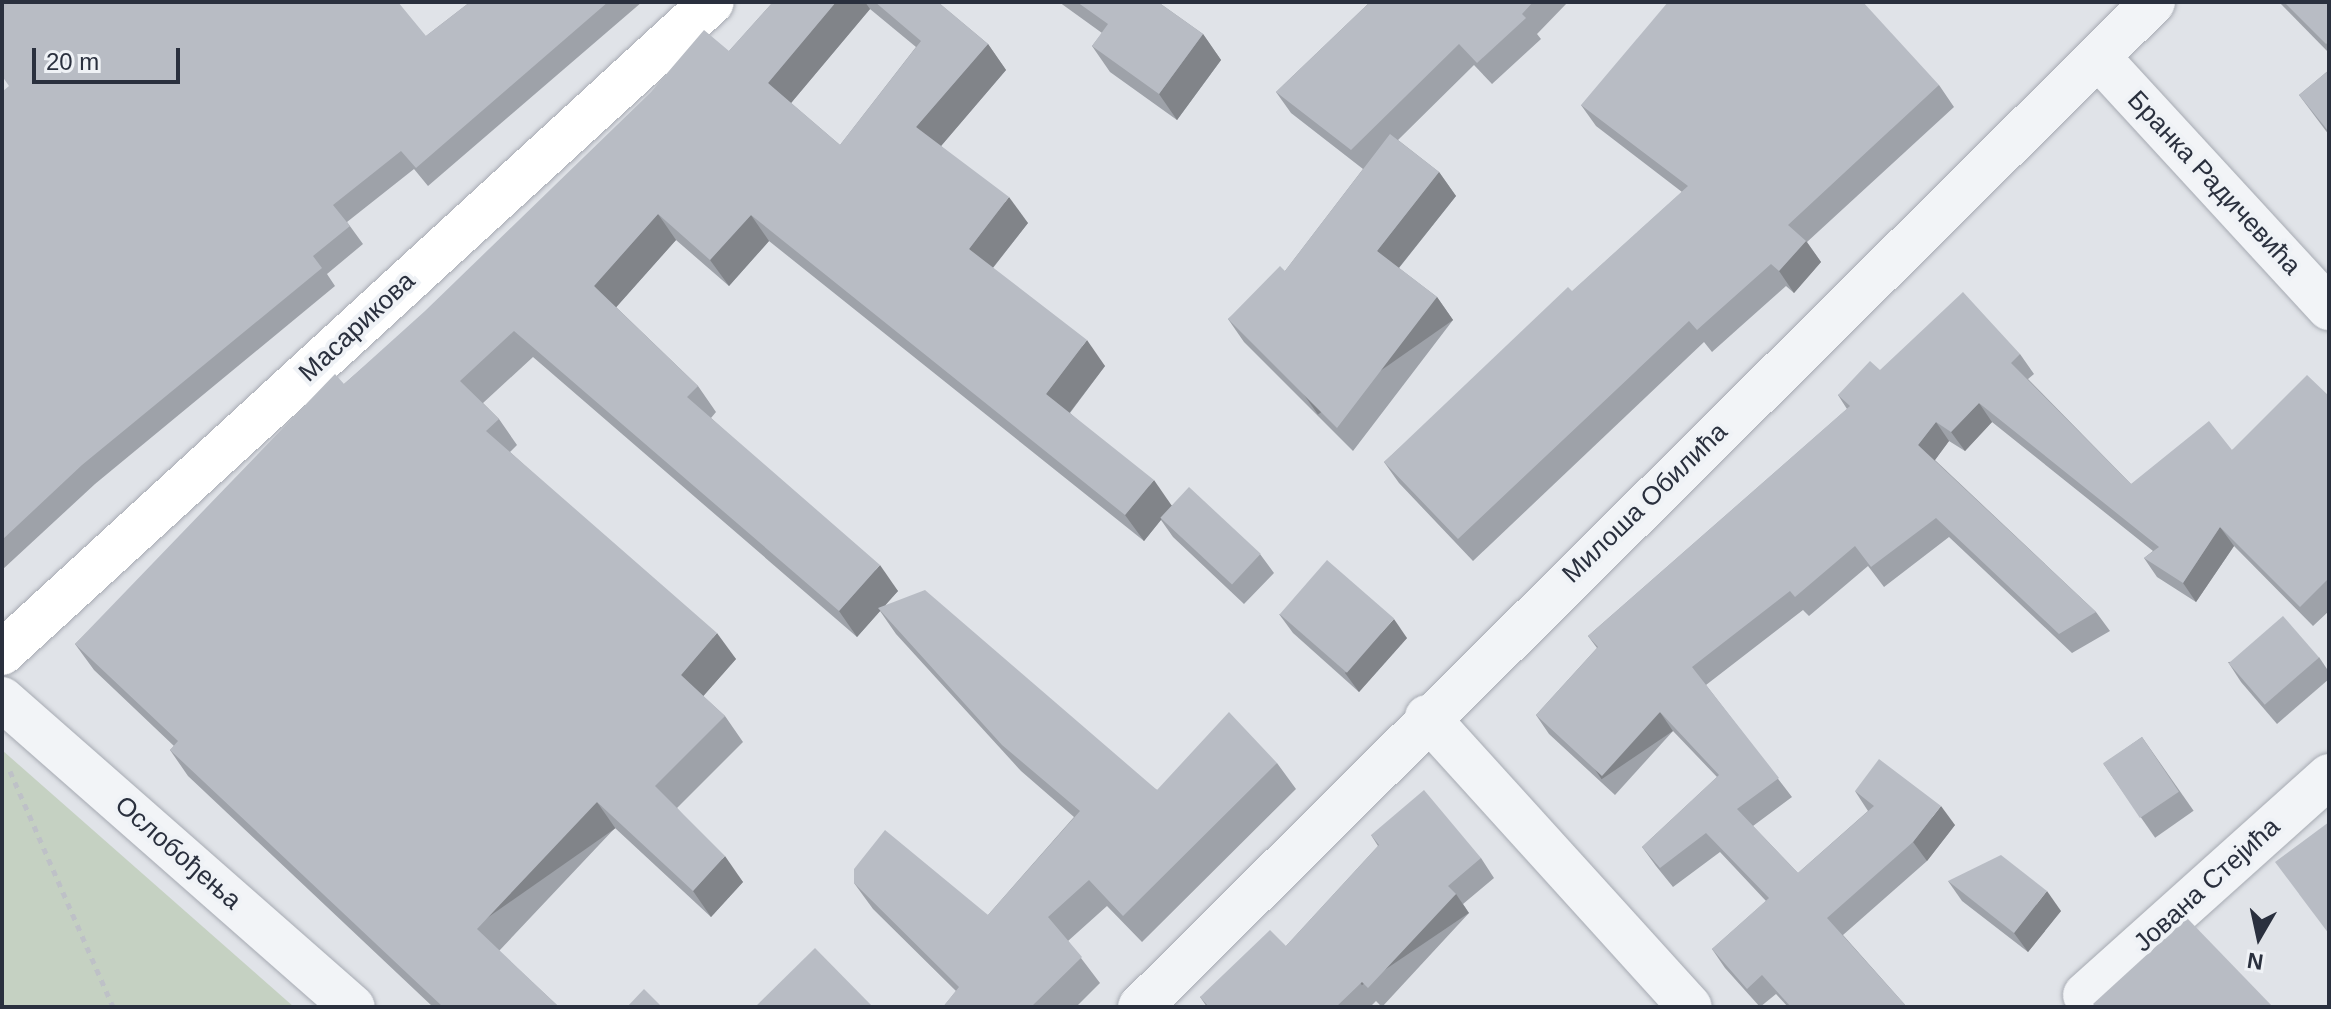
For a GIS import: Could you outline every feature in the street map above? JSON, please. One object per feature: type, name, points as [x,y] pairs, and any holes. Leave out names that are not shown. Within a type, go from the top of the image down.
[{"type":"main road","name":"Масарикова","points":[[2,653],[712,2]]},
{"type":"street","name":"Милоша Обилића","points":[[1140,1007],[1427,717],[2153,2]]},
{"type":"street","name":"Бранка Радичевића","points":[[2099,58],[2329,308]]},
{"type":"street","name":"Ослобођења","points":[[2,699],[353,1007]]},
{"type":"street","points":[[1427,717],[1690,1007]]},
{"type":"street","name":"Јована Стејића","points":[[2085,995],[2329,776]]},
{"type":"path","points":[[8,766],[113,1007]]},
{"type":"green space","points":[[2,750],[294,1007],[2,1007]]},
{"type":"building","points":[[2,2],[398,2],[426,36],[470,2],[608,2],[416,168],[401,151],[333,205],[350,226],[313,256],[322,268],[82,465],[2,540],[2,92],[9,86],[2,76]]},
{"type":"building","points":[[773,2],[836,2],[768,83],[840,145],[921,41],[875,2],[938,2],[988,44],[916,127],[1009,197],[969,249],[1087,340],[1046,394],[1154,480],[1125,515],[751,215],[710,260],[658,214],[594,286],[698,386],[687,397],[880,565],[839,611],[514,331],[460,381],[499,419],[486,431],[717,633],[681,675],[725,716],[655,786],[725,856],[693,891],[597,802],[477,929],[559,1007],[443,1007],[170,750],[178,741],[75,644],[335,374],[344,384],[425,311],[651,92],[704,30],[729,51]]},
{"type":"building","points":[[1077,2],[1158,2],[1203,34],[1159,94],[1092,46],[1108,24]]},
{"type":"building","points":[[1370,2],[1533,2],[1522,14],[1526,18],[1477,63],[1459,44],[1351,150],[1276,92]]},
{"type":"building","points":[[1668,2],[1863,2],[1939,85],[1788,225],[1806,241],[1779,271],[1771,264],[1697,330],[1689,321],[1458,539],[1384,462],[1568,287],[1572,291],[1688,186],[1581,105]]},
{"type":"building","points":[[2284,2],[2329,2],[2329,42],[2326,44]]},
{"type":"building","points":[[2329,70],[2329,132],[2299,95]]},
{"type":"building","points":[[1390,134],[1439,172],[1377,251],[1437,297],[1337,428],[1228,319],[1280,266],[1285,271]]},
{"type":"building","points":[[1963,292],[2020,354],[2011,363],[2131,484],[2209,421],[2232,450],[2307,375],[2329,396],[2329,578],[2300,607],[2220,527],[2183,583],[2144,558],[2159,547],[1979,403],[1951,432],[1936,422],[1918,445],[2096,612],[2059,634],[1936,518],[1871,567],[1855,546],[1795,597],[1790,591],[1692,667],[1779,778],[1737,809],[1798,873],[1874,806],[1855,791],[1879,759],[1941,806],[1913,842],[1827,918],[1907,1007],[1791,1007],[1762,975],[1747,989],[1712,949],[1769,898],[1706,833],[1660,868],[1642,847],[1719,775],[1660,712],[1602,776],[1536,715],[1598,647],[1588,636],[1850,406],[1838,395],[1870,361],[1880,370]]},
{"type":"building","points":[[1189,487],[1261,554],[1232,585],[1160,518]]},
{"type":"building","points":[[1327,560],[1394,618],[1347,673],[1280,614]]},
{"type":"building","points":[[925,590],[1157,790],[1229,712],[1277,763],[1123,916],[1089,880],[1048,917],[1082,957],[1031,1007],[943,1007],[959,987],[854,883],[854,869],[885,830],[988,915],[1080,811],[1002,745],[878,608]]},
{"type":"building","points":[[2283,616],[2319,658],[2265,705],[2229,663]]},
{"type":"building","points":[[2142,737],[2179,792],[2140,818],[2103,763]]},
{"type":"building","points":[[1424,790],[1481,858],[1448,886],[1456,894],[1368,988],[1362,982],[1336,1007],[1209,1007],[1200,997],[1270,930],[1286,946],[1379,845],[1371,835]]},
{"type":"building","points":[[2329,822],[2329,934],[2275,862]]},
{"type":"building","points":[[2001,855],[2047,891],[2014,933],[1948,881]]},
{"type":"building","points":[[2187,918],[2273,1007],[2096,1007],[2093,1004]]},
{"type":"building","points":[[815,948],[873,1007],[755,1007]]},
{"type":"building","points":[[644,989],[662,1007],[627,1007]]}]
